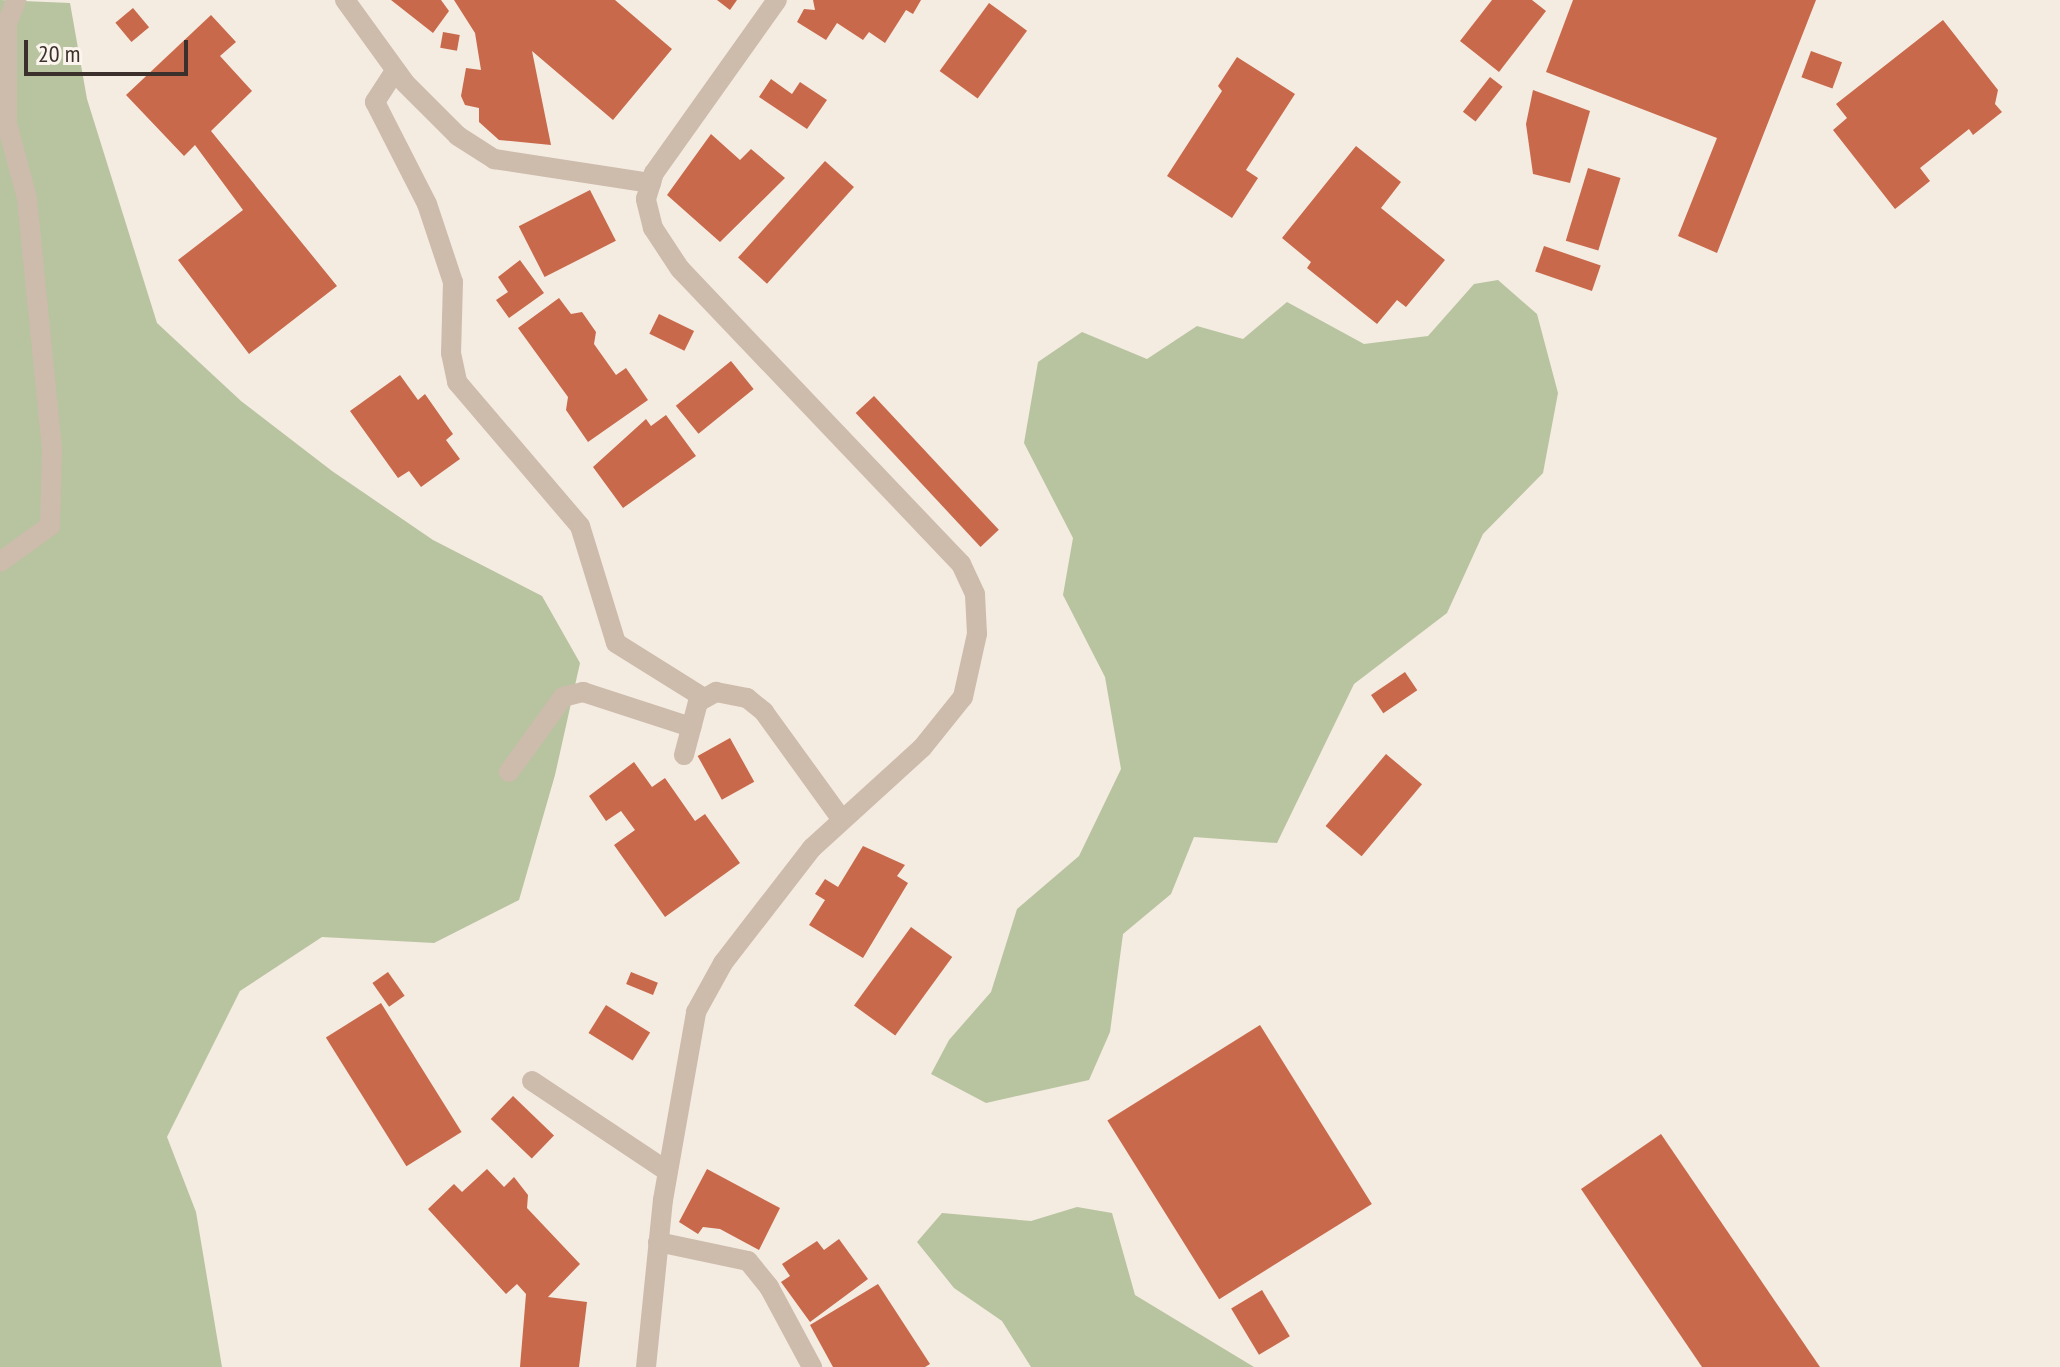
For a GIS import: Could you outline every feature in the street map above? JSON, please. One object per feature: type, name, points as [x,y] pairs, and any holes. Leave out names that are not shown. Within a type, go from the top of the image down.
[{"type":"street","points":[[0,562],[50,526],[52,449],[27,198],[7,124],[7,24],[16,0]]},
{"type":"street","points":[[345,0],[395,71],[458,136],[494,159],[651,183]]},
{"type":"street","points":[[646,1367],[667,1171],[696,1012],[723,963],[768,901],[840,817],[922,748],[963,697],[976,645],[975,594],[961,564],[680,269],[653,228],[646,199],[651,183],[777,0]]},
{"type":"street","points":[[395,71],[375,102],[427,204],[453,282],[451,353],[457,382],[580,526],[616,643],[704,698]]},
{"type":"street","points":[[509,772],[563,697],[583,692],[691,727]]},
{"type":"street","points":[[684,755],[698,702],[716,692],[747,698],[764,712],[840,817]]},
{"type":"street","points":[[532,1081],[667,1171]]},
{"type":"street","points":[[658,1242],[748,1261],[769,1287],[812,1367]]},
{"type":"green space","points":[[0,0],[70,3],[87,99],[157,323],[241,401],[332,471],[433,540],[542,596],[580,663],[555,775],[519,900],[434,943],[322,937],[240,991],[167,1137],[196,1212],[222,1367],[0,1367]]},
{"type":"green space","points":[[1498,280],[1537,314],[1558,393],[1543,473],[1483,534],[1447,613],[1354,684],[1277,843],[1194,837],[1171,894],[1123,934],[1110,1032],[1089,1080],[986,1103],[931,1074],[949,1040],[991,992],[1017,909],[1079,856],[1121,769],[1105,677],[1063,595],[1073,538],[1024,443],[1038,362],[1082,332],[1147,359],[1197,326],[1243,339],[1287,302],[1364,344],[1428,336],[1474,284]]},
{"type":"green space","points":[[1077,1207],[1112,1213],[1135,1295],[1254,1367],[1031,1367],[1002,1321],[954,1288],[917,1242],[942,1213],[1031,1221]]},
{"type":"building","points":[[391,0],[441,0],[449,11],[433,33]]},
{"type":"building","points":[[454,0],[615,0],[672,49],[613,120],[532,51],[551,145],[499,140],[479,122],[479,108],[465,105],[461,96],[466,68],[481,70],[475,33]]},
{"type":"building","points":[[717,0],[737,0],[730,10]]},
{"type":"building","points":[[813,0],[921,0],[913,14],[906,10],[885,43],[869,32],[863,40],[837,23],[826,40],[797,22],[804,9],[815,10]]},
{"type":"building","points":[[1492,0],[1532,0],[1546,11],[1499,72],[1460,41]]},
{"type":"building","points":[[1573,0],[1816,0],[1717,253],[1678,236],[1717,138],[1546,72]]},
{"type":"building","points":[[989,3],[1027,31],[978,99],[940,71]]},
{"type":"building","points":[[133,8],[149,27],[131,42],[115,23]]},
{"type":"building","points":[[211,15],[236,42],[220,56],[252,91],[211,131],[337,286],[249,354],[178,260],[243,210],[195,145],[184,156],[126,95]]},
{"type":"building","points":[[1943,20],[1998,90],[1995,104],[2002,112],[1973,135],[1969,129],[1920,168],[1930,181],[1895,209],[1833,130],[1847,118],[1836,104]]},
{"type":"building","points":[[443,32],[460,35],[457,51],[440,48]]},
{"type":"building","points":[[1811,51],[1842,62],[1832,89],[1801,77]]},
{"type":"building","points":[[1237,57],[1295,94],[1246,170],[1258,178],[1232,218],[1167,176],[1222,91],[1218,86]]},
{"type":"building","points":[[1490,77],[1503,87],[1476,122],[1463,112]]},
{"type":"building","points":[[771,79],[792,94],[800,82],[827,100],[807,129],[759,97]]},
{"type":"building","points":[[1533,90],[1590,111],[1570,183],[1533,174],[1526,124]]},
{"type":"building","points":[[711,134],[740,160],[751,149],[785,178],[720,242],[667,195]]},
{"type":"building","points":[[1356,146],[1401,182],[1381,208],[1445,260],[1406,307],[1397,300],[1377,324],[1307,268],[1311,262],[1282,238]]},
{"type":"building","points":[[825,161],[854,187],[767,284],[738,258]]},
{"type":"building","points":[[1588,168],[1621,178],[1598,251],[1566,241]]},
{"type":"building","points":[[590,190],[616,241],[545,277],[519,226]]},
{"type":"building","points":[[1544,246],[1601,266],[1592,291],[1535,272]]},
{"type":"building","points":[[520,260],[544,293],[509,318],[496,300],[508,292],[498,277]]},
{"type":"building","points":[[559,298],[571,314],[582,312],[596,332],[594,344],[616,375],[626,368],[648,400],[588,442],[566,410],[568,397],[518,328]]},
{"type":"building","points":[[659,314],[694,331],[684,351],[649,334]]},
{"type":"building","points":[[731,361],[754,389],[698,434],[676,406]]},
{"type":"building","points":[[400,375],[418,400],[425,394],[453,434],[446,440],[460,459],[421,487],[409,471],[398,478],[350,411]]},
{"type":"building","points":[[874,396],[999,530],[981,547],[856,413]]},
{"type":"building","points":[[666,415],[696,456],[623,508],[593,467],[646,419],[651,426]]},
{"type":"building","points":[[1405,672],[1417,690],[1383,713],[1371,695]]},
{"type":"building","points":[[730,738],[754,782],[722,800],[698,756]]},
{"type":"building","points":[[1386,754],[1422,784],[1362,856],[1326,826]]},
{"type":"building","points":[[634,762],[652,787],[665,778],[695,821],[705,814],[740,863],[665,917],[614,845],[635,830],[621,811],[606,821],[589,796]]},
{"type":"building","points":[[863,846],[905,865],[897,876],[908,883],[863,958],[809,925],[825,900],[815,894],[825,879],[838,887]]},
{"type":"building","points":[[911,927],[952,957],[895,1035],[854,1005]]},
{"type":"building","points":[[388,972],[405,996],[389,1007],[372,983]]},
{"type":"building","points":[[631,972],[658,983],[653,995],[626,984]]},
{"type":"building","points":[[381,1003],[462,1132],[406,1166],[326,1037]]},
{"type":"building","points":[[606,1005],[650,1033],[633,1061],[589,1033]]},
{"type":"building","points":[[1260,1025],[1372,1204],[1219,1299],[1107,1120]]},
{"type":"building","points":[[513,1096],[554,1136],[532,1159],[491,1119]]},
{"type":"building","points":[[1661,1134],[1820,1367],[1702,1367],[1581,1189]]},
{"type":"building","points":[[487,1169],[504,1187],[514,1177],[528,1195],[527,1208],[580,1264],[548,1297],[587,1302],[579,1367],[520,1367],[526,1294],[517,1284],[506,1294],[428,1209],[454,1184],[462,1192]]},
{"type":"building","points":[[707,1169],[780,1208],[759,1250],[720,1229],[703,1227],[698,1234],[679,1222]]},
{"type":"building","points":[[839,1239],[868,1279],[810,1322],[781,1282],[790,1276],[782,1264],[817,1241],[824,1250]]},
{"type":"building","points":[[878,1284],[930,1364],[925,1367],[833,1367],[810,1325]]},
{"type":"building","points":[[1262,1290],[1290,1336],[1259,1355],[1231,1309]]}]
